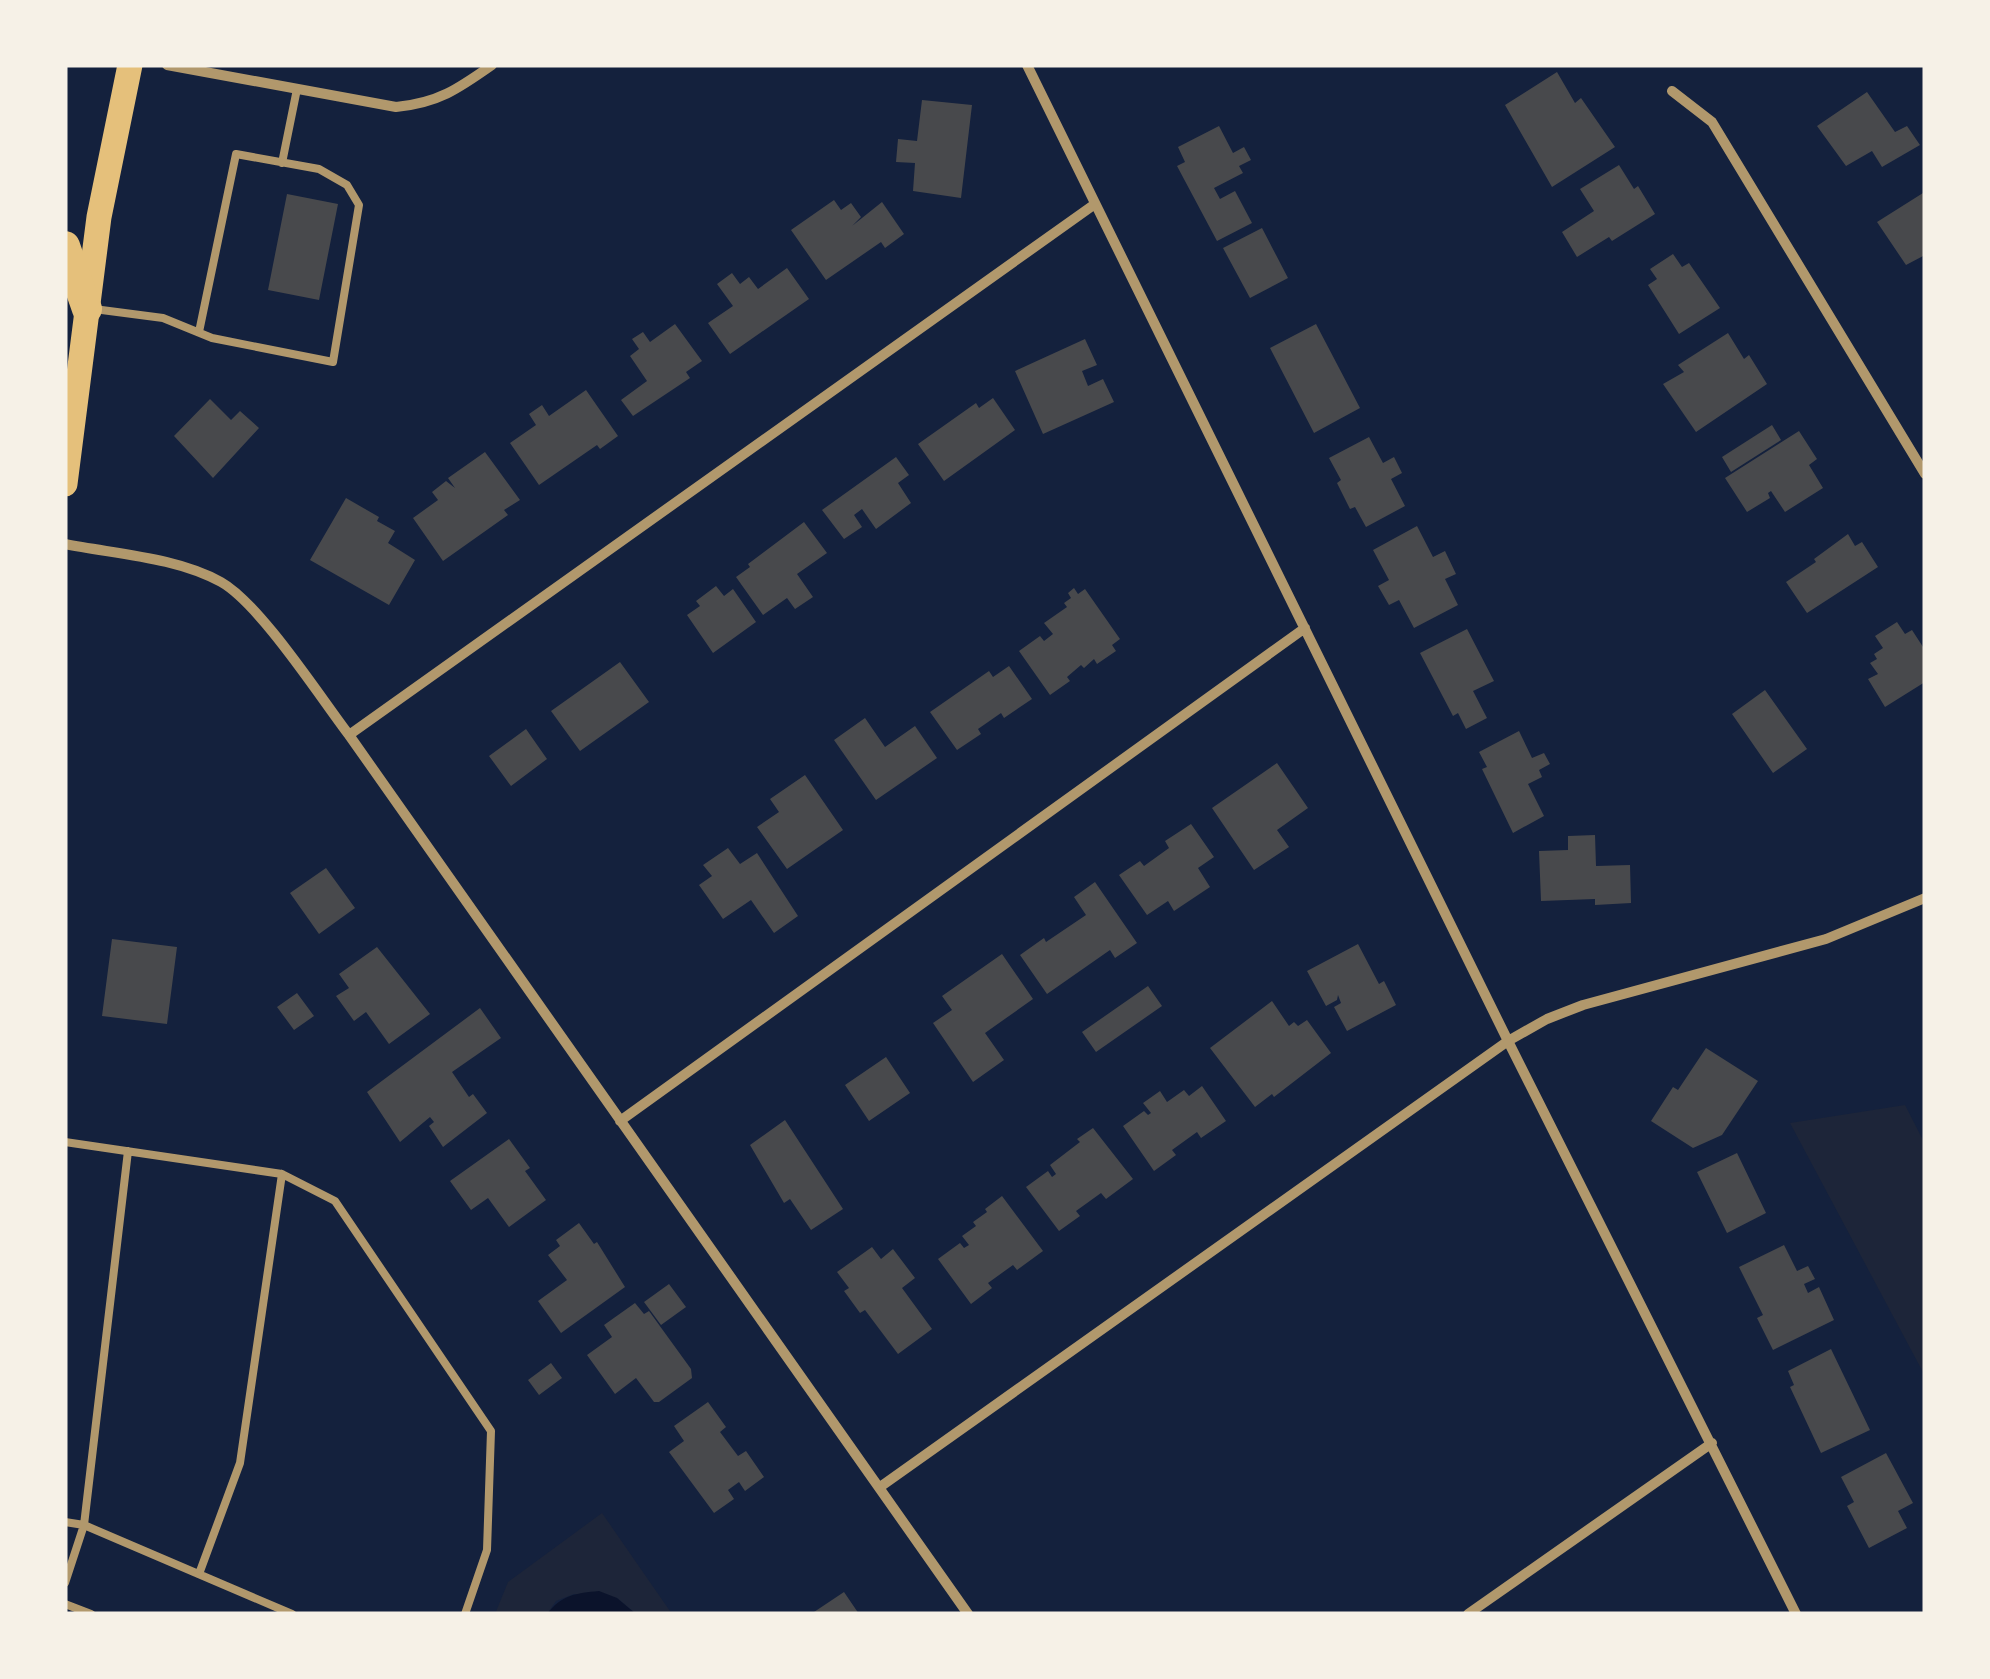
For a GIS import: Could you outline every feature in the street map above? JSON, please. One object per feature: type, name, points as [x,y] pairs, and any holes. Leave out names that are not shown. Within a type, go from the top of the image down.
[{"type":"highway","points":[[65,246],[82,308]]},
{"type":"main road","points":[[65,484],[82,308],[130,65]]},
{"type":"street","points":[[167,65],[396,107],[425,104],[452,92],[492,65]]},
{"type":"street","points":[[1027,65],[1508,1041],[1796,1614]]},
{"type":"street","points":[[1672,91],[1712,122],[1925,474]]},
{"type":"street","points":[[350,735],[1095,204]]},
{"type":"street","points":[[65,544],[190,570],[230,588],[251,608],[350,735],[968,1614]]},
{"type":"street","points":[[620,1120],[1306,628]]},
{"type":"street","points":[[880,1487],[1508,1041],[1547,1019],[1583,1005],[1826,939],[1925,898]]},
{"type":"street","points":[[1468,1614],[1712,1443]]},
{"type":"lane","points":[[282,163],[297,89]]},
{"type":"lane","points":[[82,308],[163,318],[212,338],[333,362],[359,205],[347,184],[319,169],[236,154],[199,332]]},
{"type":"lane","points":[[65,1142],[282,1174],[336,1200],[491,1431],[487,1550],[465,1614]]},
{"type":"lane","points":[[65,1582],[84,1526],[128,1151]]},
{"type":"lane","points":[[199,1574],[240,1463],[282,1174]]},
{"type":"lane","points":[[65,1522],[84,1526],[292,1614]]},
{"type":"lane","points":[[65,1604],[91,1614]]},
{"type":"shaded area","points":[[1905,1105],[1925,1144],[1925,1376],[1790,1123]]},
{"type":"shaded area","points":[[602,1513],[672,1614],[636,1614],[617,1598],[574,1594],[556,1601],[547,1614],[495,1614],[508,1582]]},
{"type":"shaded area","points":[[599,1591],[617,1598],[636,1614],[547,1614],[570,1596]]},
{"type":"building","points":[[1557,72],[1575,103],[1581,98],[1615,147],[1552,187],[1505,105]]},
{"type":"building","points":[[1867,92],[1895,132],[1907,126],[1920,145],[1882,167],[1872,151],[1846,166],[1817,126]]},
{"type":"building","points":[[922,100],[972,105],[961,198],[913,191],[915,163],[896,162],[898,139],[917,141]]},
{"type":"building","points":[[1219,126],[1233,153],[1244,147],[1251,160],[1239,166],[1243,173],[1214,188],[1220,199],[1235,191],[1252,223],[1217,241],[1177,166],[1185,162],[1178,147]]},
{"type":"building","points":[[1619,165],[1655,214],[1577,257],[1562,232],[1594,211],[1580,189]]},
{"type":"building","points":[[1923,193],[1925,255],[1906,265],[1877,222]]},
{"type":"building","points":[[287,194],[338,204],[319,300],[268,290]]},
{"type":"building","points":[[834,200],[841,210],[851,203],[861,217],[852,226],[882,202],[904,234],[885,248],[881,242],[826,280],[791,230]]},
{"type":"building","points":[[1262,228],[1288,278],[1250,298],[1223,248]]},
{"type":"building","points":[[1673,254],[1682,267],[1689,263],[1720,308],[1679,334],[1648,285],[1657,279],[1650,269]]},
{"type":"building","points":[[787,268],[809,299],[730,354],[708,323],[733,306],[717,284],[732,273],[740,284],[749,277],[758,289]]},
{"type":"building","points":[[675,324],[702,361],[686,372],[690,378],[633,416],[621,400],[647,381],[630,356],[639,349],[632,339],[643,332],[650,342]]},
{"type":"building","points":[[1316,324],[1360,408],[1314,433],[1270,348]]},
{"type":"building","points":[[1728,333],[1744,359],[1749,355],[1767,384],[1696,432],[1663,384],[1684,372],[1678,365]]},
{"type":"building","points":[[1085,339],[1097,365],[1082,371],[1088,386],[1103,379],[1114,402],[1043,434],[1015,371]]},
{"type":"building","points":[[586,390],[618,436],[600,449],[597,445],[539,485],[510,443],[536,425],[529,414],[542,405],[549,416]]},
{"type":"building","points":[[993,398],[1015,430],[944,481],[918,444],[976,403],[979,408]]},
{"type":"building","points":[[210,399],[231,420],[240,411],[259,428],[213,478],[174,436]]},
{"type":"building","points":[[1772,425],[1781,440],[1731,472],[1722,457]]},
{"type":"building","points":[[1799,431],[1817,459],[1809,465],[1823,488],[1785,512],[1771,491],[1770,498],[1747,512],[1725,478]]},
{"type":"building","points":[[1369,437],[1383,463],[1394,457],[1402,473],[1391,479],[1405,506],[1366,527],[1355,507],[1350,509],[1329,458]]},
{"type":"building","points":[[485,452],[520,500],[504,510],[508,515],[443,561],[413,518],[438,500],[432,492],[446,481],[455,488],[448,478]]},
{"type":"building","points":[[896,457],[909,475],[898,483],[911,503],[876,529],[862,509],[854,515],[862,527],[844,539],[822,510]]},
{"type":"building","points":[[346,498],[395,531],[388,543],[415,560],[389,605],[310,560]]},
{"type":"building","points":[[804,522],[827,553],[797,574],[813,597],[795,609],[787,598],[763,615],[736,577]]},
{"type":"building","points":[[1417,526],[1433,557],[1445,551],[1456,574],[1445,579],[1458,605],[1414,628],[1399,600],[1389,605],[1378,586],[1389,580],[1373,550]]},
{"type":"building","points":[[1848,534],[1855,546],[1862,542],[1878,567],[1807,613],[1786,582]]},
{"type":"building","points":[[716,586],[724,596],[733,589],[756,622],[713,653],[687,615],[700,606],[696,601]]},
{"type":"building","points":[[1074,588],[1078,594],[1085,589],[1120,639],[1112,645],[1116,651],[1097,664],[1094,659],[1084,668],[1081,665],[1067,677],[1070,681],[1050,695],[1019,651],[1040,636],[1044,641],[1053,634],[1044,623],[1067,607],[1064,603],[1071,598],[1068,593]]},
{"type":"building","points":[[1897,622],[1905,634],[1912,630],[1925,650],[1925,682],[1885,707],[1868,679],[1878,674],[1870,663],[1883,648],[1875,636]]},
{"type":"building","points":[[1467,629],[1494,681],[1473,691],[1487,718],[1466,729],[1458,713],[1453,716],[1420,653]]},
{"type":"building","points":[[620,662],[649,702],[580,751],[551,711]]},
{"type":"building","points":[[1009,666],[1032,699],[1004,718],[1001,713],[978,729],[981,734],[957,750],[930,712],[989,671],[993,677]]},
{"type":"building","points":[[1765,690],[1807,749],[1773,773],[1732,714]]},
{"type":"building","points":[[865,718],[885,747],[915,726],[937,758],[876,800],[834,740]]},
{"type":"building","points":[[526,729],[547,759],[511,786],[489,756]]},
{"type":"building","points":[[1519,731],[1532,758],[1544,753],[1550,764],[1539,770],[1542,777],[1528,784],[1544,816],[1513,833],[1482,769],[1487,767],[1479,752]]},
{"type":"building","points":[[1277,763],[1308,808],[1277,830],[1289,847],[1254,870],[1212,808]]},
{"type":"building","points":[[805,775],[843,830],[787,869],[757,827],[779,812],[770,799]]},
{"type":"building","points":[[1191,824],[1214,857],[1198,868],[1210,887],[1174,911],[1168,901],[1147,915],[1119,875],[1140,861],[1144,866],[1169,848],[1165,841]]},
{"type":"building","points":[[1595,835],[1596,866],[1630,865],[1631,903],[1595,905],[1595,899],[1541,901],[1539,851],[1568,850],[1568,836]]},
{"type":"building","points":[[728,848],[740,864],[757,853],[798,916],[774,933],[751,900],[723,919],[699,885],[712,876],[703,865]]},
{"type":"building","points":[[326,868],[355,908],[319,934],[290,893]]},
{"type":"building","points":[[1095,882],[1137,943],[1115,958],[1110,950],[1047,994],[1020,955],[1086,915],[1074,897]]},
{"type":"building","points":[[112,939],[177,947],[167,1024],[102,1016]]},
{"type":"building","points":[[1358,944],[1379,984],[1384,981],[1396,1005],[1347,1031],[1334,1007],[1341,1003],[1338,995],[1337,1000],[1326,1006],[1307,971]]},
{"type":"building","points":[[377,947],[430,1014],[389,1044],[366,1012],[354,1021],[336,996],[349,988],[339,974]]},
{"type":"building","points":[[1002,954],[1033,999],[985,1033],[1004,1060],[973,1082],[933,1023],[952,1010],[942,996]]},
{"type":"building","points":[[1148,986],[1162,1006],[1096,1052],[1082,1032]]},
{"type":"building","points":[[297,993],[314,1016],[294,1030],[277,1007]]},
{"type":"building","points":[[1272,1001],[1289,1026],[1307,1020],[1331,1053],[1255,1107],[1210,1048]]},
{"type":"building","points":[[480,1008],[501,1038],[452,1072],[469,1097],[473,1094],[487,1113],[443,1147],[429,1126],[434,1122],[430,1117],[400,1142],[367,1092]]},
{"type":"building","points":[[1706,1048],[1758,1081],[1722,1135],[1693,1148],[1651,1121]]},
{"type":"building","points":[[886,1057],[910,1093],[869,1121],[845,1085]]},
{"type":"building","points":[[1202,1086],[1226,1121],[1201,1138],[1197,1132],[1172,1150],[1176,1155],[1154,1171],[1123,1126],[1144,1111],[1151,1113],[1143,1103],[1160,1091],[1167,1102],[1184,1090],[1189,1096]]},
{"type":"building","points":[[785,1120],[843,1209],[811,1230],[790,1199],[784,1203],[750,1145]]},
{"type":"building","points":[[1093,1128],[1133,1179],[1106,1199],[1101,1193],[1076,1211],[1080,1216],[1059,1231],[1026,1187],[1048,1171],[1052,1177],[1056,1174],[1050,1165]]},
{"type":"building","points":[[509,1139],[546,1200],[509,1227],[488,1198],[471,1210],[450,1181]]},
{"type":"building","points":[[1737,1153],[1766,1213],[1727,1233],[1697,1172]]},
{"type":"building","points":[[1002,1196],[1043,1251],[1017,1270],[1013,1265],[988,1283],[992,1288],[971,1304],[938,1259],[960,1243],[964,1248],[969,1245],[962,1236]]},
{"type":"building","points":[[579,1223],[594,1244],[597,1242],[625,1287],[561,1333],[538,1301],[567,1280],[548,1255],[560,1246],[556,1240]]},
{"type":"building","points":[[1784,1245],[1797,1271],[1808,1266],[1815,1279],[1804,1284],[1808,1293],[1819,1287],[1834,1320],[1773,1350],[1757,1318],[1763,1315],[1739,1267]]},
{"type":"building","points":[[872,1247],[881,1259],[893,1249],[915,1278],[902,1288],[932,1329],[898,1354],[865,1310],[860,1313],[844,1291],[849,1288],[837,1272]]},
{"type":"building","points":[[669,1284],[686,1307],[661,1325],[644,1302]]},
{"type":"building","points":[[635,1303],[644,1314],[649,1311],[691,1369],[692,1378],[659,1402],[654,1402],[636,1378],[615,1394],[587,1355],[612,1337],[604,1325]]},
{"type":"building","points":[[1831,1349],[1870,1430],[1821,1453],[1790,1387],[1794,1385],[1788,1371]]},
{"type":"building","points":[[551,1363],[562,1378],[539,1395],[528,1380]]},
{"type":"building","points":[[708,1402],[726,1427],[720,1432],[738,1456],[746,1451],[764,1477],[745,1491],[739,1482],[728,1490],[734,1499],[714,1513],[669,1452],[684,1441],[674,1426]]},
{"type":"building","points":[[1886,1453],[1913,1503],[1898,1511],[1907,1528],[1869,1548],[1847,1506],[1854,1502],[1841,1477]]},
{"type":"building","points":[[844,1592],[859,1614],[811,1614]]}]
